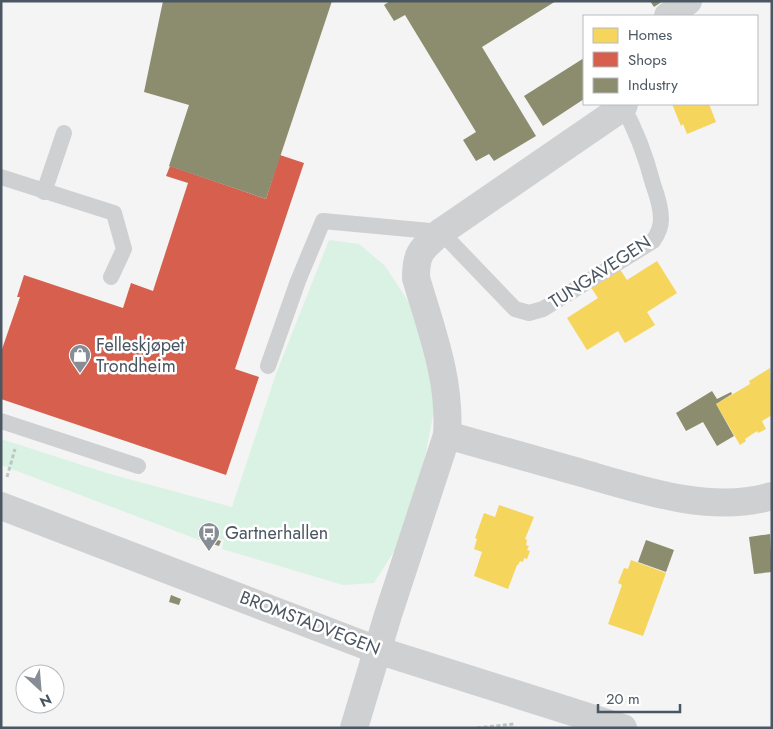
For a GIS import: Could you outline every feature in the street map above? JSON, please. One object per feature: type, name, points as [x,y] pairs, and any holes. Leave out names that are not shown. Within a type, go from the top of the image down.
[{"type":"street","points":[[669,15],[688,1]]},
{"type":"street","name":"TUNGAVEGEN","points":[[354,728],[377,650],[447,435],[447,393],[442,367],[416,278],[416,265],[420,250],[441,232],[623,106]]},
{"type":"street","points":[[447,435],[680,499],[737,502],[772,496]]},
{"type":"street","name":"BROMSTADVEGEN","points":[[1,506],[377,650],[623,728]]},
{"type":"lane","name":"TUNGAVEGEN","points":[[441,232],[515,309],[529,312],[544,308],[643,248],[653,241],[659,232],[661,218],[658,198],[644,152],[634,126],[623,106]]},
{"type":"lane","points":[[44,192],[64,133]]},
{"type":"lane","points":[[1,177],[114,213],[124,249],[112,277]]},
{"type":"lane","points":[[268,366],[298,281],[323,221],[441,232]]},
{"type":"lane","points":[[1,421],[138,466]]},
{"type":"path","points":[[7,477],[15,449]]},
{"type":"path","points":[[477,728],[516,724]]},
{"type":"green space","points":[[329,240],[359,244],[385,266],[410,304],[426,355],[434,410],[425,457],[398,545],[374,583],[343,585],[222,549],[224,540],[210,536],[207,543],[1,465],[1,439],[110,474],[232,507],[276,374]]},
{"type":"building: Homes","points":[[672,105],[709,105],[716,122],[687,134],[683,124],[681,126]]},
{"type":"building: Homes","points":[[657,261],[677,293],[647,312],[655,325],[625,343],[618,331],[587,350],[567,318],[598,298],[590,286],[619,268],[627,280]]},
{"type":"building: Homes","points":[[770,368],[772,415],[762,421],[766,429],[758,433],[757,431],[740,445],[716,404],[750,384],[749,381]]},
{"type":"building: Homes","points":[[499,505],[534,517],[525,539],[527,540],[526,545],[529,546],[527,550],[530,551],[527,559],[524,558],[523,562],[520,561],[517,565],[508,589],[474,576],[482,552],[474,549],[477,539],[475,538],[484,513],[495,517]]},
{"type":"building: Homes","points":[[631,560],[666,573],[643,636],[608,624],[622,585],[618,583],[624,568],[628,569]]},
{"type":"building: Shops","points":[[280,155],[304,163],[235,369],[259,377],[226,475],[1,399],[1,352],[20,297],[17,297],[24,275],[123,308],[131,283],[153,291],[188,183],[166,176],[170,166],[266,199]]},
{"type":"building: Industry","points":[[163,1],[332,1],[266,199],[169,166],[189,105],[144,92]]},
{"type":"building: Industry","points":[[390,1],[556,1],[482,47],[536,136],[494,161],[489,154],[476,161],[463,140],[476,132],[405,15],[394,21],[384,5]]},
{"type":"building: Industry","points":[[650,1],[663,1],[654,7]]},
{"type":"building: Industry","points":[[583,59],[583,100],[543,126],[524,96]]},
{"type":"building: Industry","points":[[712,391],[717,399],[731,392],[732,394],[716,404],[734,436],[717,446],[703,422],[686,431],[676,413]]},
{"type":"building: Industry","points":[[770,534],[772,572],[754,574],[749,537]]},
{"type":"building: Industry","points":[[211,538],[221,541],[219,546],[209,543]]},
{"type":"building: Industry","points":[[646,540],[674,550],[666,572],[638,562]]},
{"type":"building: Industry","points":[[171,595],[181,599],[179,605],[169,602]]},
{"type":"place","name":"Felleskjøpet Trondheim","points":[[80,374]]},
{"type":"place","name":"Gartnerhallen","points":[[209,552]]}]
